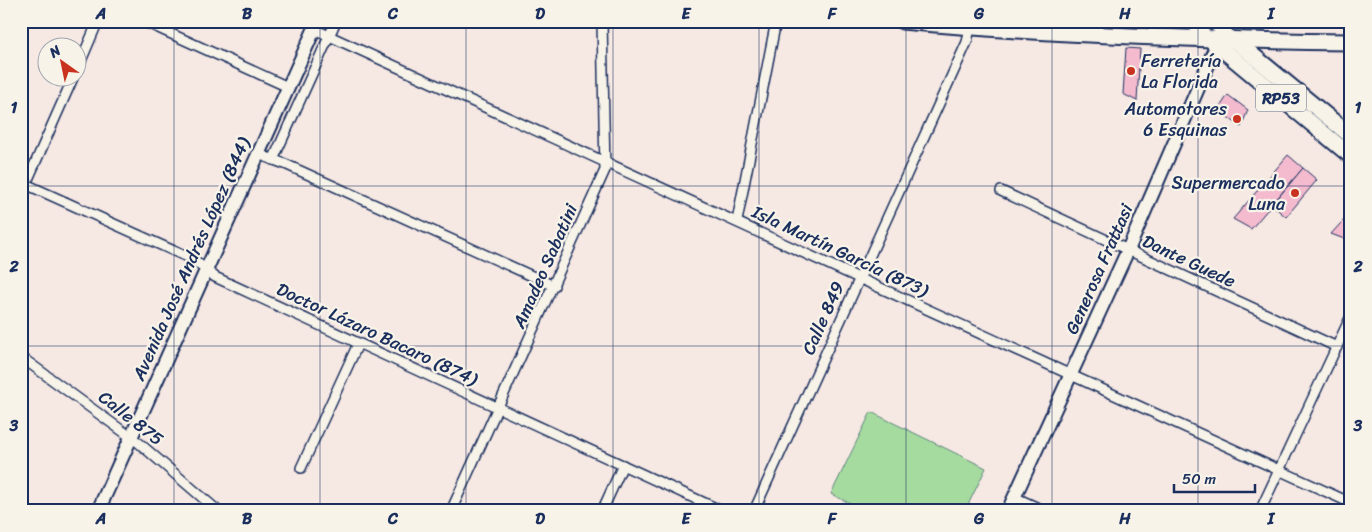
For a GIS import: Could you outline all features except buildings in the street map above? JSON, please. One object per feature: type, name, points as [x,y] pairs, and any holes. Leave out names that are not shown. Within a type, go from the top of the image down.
[{"type":"main road","points":[[902,21],[970,28],[1351,42]]},
{"type":"main road","points":[[1188,21],[1222,36]]},
{"type":"main road","points":[[1211,21],[1222,36]]},
{"type":"main road","name":"Avenida José Andrés López (844)","points":[[98,511],[316,25]]},
{"type":"main road","name":"RP53","points":[[1222,36],[1351,136]]},
{"type":"main road","name":"RP53","points":[[1222,36],[1351,156]]},
{"type":"main road","name":"Generosa Frattasi","points":[[1008,511],[1128,250],[1222,36]]},
{"type":"street","points":[[88,44],[98,21]]},
{"type":"street","points":[[143,21],[288,87]]},
{"type":"street","points":[[273,160],[336,21]]},
{"type":"street","name":"Amadeo Sabatini","points":[[451,511],[602,179],[605,164],[602,21]]},
{"type":"street","points":[[737,221],[776,21]]},
{"type":"street","name":"Isla Martín García (873)","points":[[316,25],[329,36],[605,164],[737,221],[1351,504]]},
{"type":"street","name":"Calle 849","points":[[754,511],[967,42],[970,28]]},
{"type":"street","points":[[21,194],[24,183],[68,88]]},
{"type":"street","points":[[258,154],[554,286]]},
{"type":"street","name":"Doctor Lázaro Bacaro (874)","points":[[24,183],[194,260],[215,277],[722,511]]},
{"type":"street","name":"Dante Guede","points":[[1001,191],[1337,347]]},
{"type":"street","points":[[1260,511],[1351,316]]},
{"type":"street","points":[[301,468],[358,344]]},
{"type":"street","name":"Calle 875","points":[[21,357],[130,436],[218,511]]},
{"type":"street","points":[[602,511],[622,465]]},
{"type":"street","points":[[1014,497],[1045,511]]},
{"type":"green space","points":[[871,412],[986,468],[965,511],[865,511],[831,494]]},
{"type":"place","name":"Ferretería La Florida","points":[[1131,71]]},
{"type":"place","name":"Automotores 6 Esquinas","points":[[1237,119]]},
{"type":"place","name":"Supermercado Luna","points":[[1295,193]]}]
